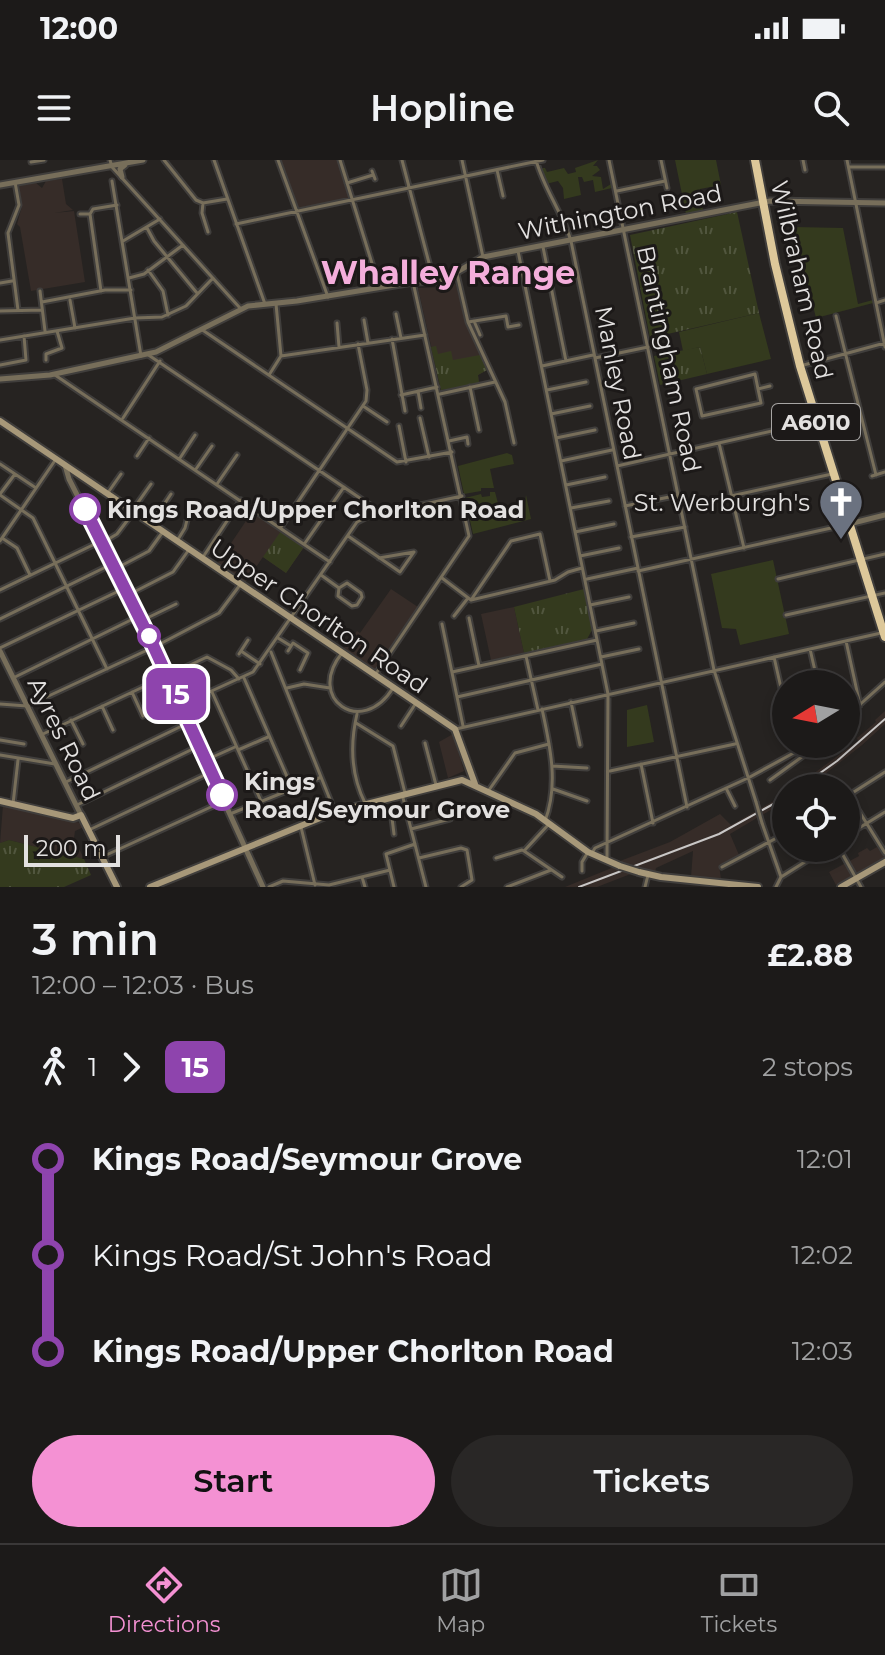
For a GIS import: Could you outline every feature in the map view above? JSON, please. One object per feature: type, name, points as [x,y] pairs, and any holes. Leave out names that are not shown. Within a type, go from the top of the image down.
[{"type":"highway","name":"Wilbraham Road","points":[[755,160],[800,366],[885,634]]},
{"type":"main road","name":"Upper Chorlton Road","points":[[0,421],[455,729]]},
{"type":"main road","points":[[455,729],[475,784]]},
{"type":"main road","points":[[467,781],[469,770]]},
{"type":"main road","points":[[150,887],[335,812],[460,780],[475,784],[547,822],[590,853],[620,866],[680,883],[752,886]]},
{"type":"main road","points":[[0,801],[73,818],[81,815]]},
{"type":"main road","name":"Ayres Road","points":[[81,815],[117,887]]},
{"type":"main road","points":[[841,887],[859,883],[885,862]]},
{"type":"street","points":[[31,162],[44,160]]},
{"type":"street","points":[[0,185],[111,163],[143,160]]},
{"type":"street","points":[[164,160],[188,193],[203,203],[227,199]]},
{"type":"street","points":[[214,160],[265,304]]},
{"type":"street","points":[[278,160],[328,297]]},
{"type":"street","points":[[340,160],[380,288]]},
{"type":"street","points":[[402,160],[434,282]]},
{"type":"street","points":[[462,160],[483,257]]},
{"type":"street","points":[[236,224],[543,160]]},
{"type":"street","name":"Brantingham Road","points":[[611,160],[714,670],[735,744],[781,877]]},
{"type":"street","points":[[661,160],[667,188]]},
{"type":"street","points":[[803,160],[805,170]]},
{"type":"street","points":[[800,366],[885,344],[847,160]]},
{"type":"street","points":[[849,167],[884,167],[881,160]]},
{"type":"street","name":"Manley Road","points":[[536,161],[546,188],[563,216],[571,241],[687,807]]},
{"type":"street","points":[[111,163],[240,308]]},
{"type":"street","points":[[122,177],[120,169],[125,164]]},
{"type":"street","points":[[497,170],[503,196]]},
{"type":"street","points":[[347,183],[373,175]]},
{"type":"street","points":[[112,181],[144,355],[160,361],[382,513]]},
{"type":"street","points":[[617,191],[665,181]]},
{"type":"street","points":[[15,182],[19,205],[9,229],[9,239],[18,310]]},
{"type":"street","points":[[203,203],[202,213],[208,232]]},
{"type":"street","name":"Withington Road","points":[[0,379],[54,374],[144,355],[240,308],[413,282],[434,282],[457,274],[483,257],[763,203],[885,203]]},
{"type":"street","points":[[101,291],[90,215],[93,209],[117,205]]},
{"type":"street","points":[[751,205],[765,215]]},
{"type":"street","points":[[80,214],[90,215]]},
{"type":"street","points":[[123,241],[160,219]]},
{"type":"street","points":[[147,228],[197,293]]},
{"type":"street","points":[[0,241],[9,239]]},
{"type":"street","points":[[129,278],[141,275],[183,245]]},
{"type":"street","points":[[543,246],[566,361]]},
{"type":"street","points":[[518,251],[608,694],[607,861]]},
{"type":"street","points":[[148,270],[163,291],[168,315]]},
{"type":"street","points":[[457,274],[468,322],[505,402],[514,443]]},
{"type":"street","points":[[0,340],[168,315],[186,306],[213,278]]},
{"type":"street","points":[[0,283],[14,281]]},
{"type":"street","points":[[375,675],[469,536],[413,282]]},
{"type":"street","points":[[42,302],[101,291],[131,290]]},
{"type":"street","points":[[40,291],[46,333]]},
{"type":"street","points":[[70,298],[75,328]]},
{"type":"street","points":[[876,303],[885,300]]},
{"type":"street","points":[[269,375],[281,356],[276,303]]},
{"type":"street","points":[[0,311],[42,310]]},
{"type":"street","points":[[396,314],[401,338]]},
{"type":"street","points":[[468,322],[506,316],[508,327],[519,325]]},
{"type":"street","points":[[836,316],[874,475],[885,472]]},
{"type":"street","points":[[364,320],[368,343]]},
{"type":"street","points":[[474,321],[480,335]]},
{"type":"street","points":[[337,323],[339,347]]},
{"type":"street","points":[[201,329],[393,459],[406,462],[452,452]]},
{"type":"street","points":[[57,331],[61,357]]},
{"type":"street","points":[[281,356],[425,335]]},
{"type":"street","points":[[0,365],[26,360],[24,336]]},
{"type":"street","points":[[392,339],[405,411]]},
{"type":"street","points":[[281,527],[363,406],[367,390],[358,344]]},
{"type":"street","points":[[542,366],[648,347]]},
{"type":"street","points":[[46,360],[47,353],[61,351]]},
{"type":"street","points":[[122,419],[160,361]]},
{"type":"street","points":[[54,374],[330,562]]},
{"type":"street","points":[[755,374],[758,389],[761,403],[702,416],[696,389],[755,374]]},
{"type":"street","points":[[439,394],[495,382]]},
{"type":"street","points":[[547,390],[586,382]]},
{"type":"street","points":[[758,389],[770,386]]},
{"type":"street","points":[[401,395],[437,387]]},
{"type":"street","points":[[470,387],[479,430]]},
{"type":"street","points":[[418,391],[421,408]]},
{"type":"street","points":[[363,406],[387,422]]},
{"type":"street","points":[[551,414],[590,406]]},
{"type":"street","points":[[420,418],[429,457]]},
{"type":"street","points":[[617,466],[816,421]]},
{"type":"street","points":[[399,426],[406,462]]},
{"type":"street","points":[[556,438],[595,430]]},
{"type":"street","points":[[180,458],[195,435]]},
{"type":"street","points":[[449,441],[467,437],[468,444]]},
{"type":"street","points":[[137,456],[149,438]]},
{"type":"street","points":[[719,443],[744,548]]},
{"type":"street","points":[[196,469],[212,446]]},
{"type":"street","points":[[561,461],[613,449]]},
{"type":"street","points":[[217,484],[237,455]]},
{"type":"street","points":[[30,575],[17,548],[1,539],[56,459]]},
{"type":"street","points":[[0,464],[36,488]]},
{"type":"street","points":[[65,464],[266,887],[283,881],[296,885],[329,886],[390,870]]},
{"type":"street","points":[[73,484],[76,472]]},
{"type":"street","points":[[15,474],[0,494],[33,518],[107,669]]},
{"type":"street","points":[[107,494],[121,474]]},
{"type":"street","points":[[731,496],[832,474]]},
{"type":"street","points":[[566,485],[605,477]]},
{"type":"street","points":[[0,590],[117,534],[151,484]]},
{"type":"street","points":[[304,544],[344,487]]},
{"type":"street","points":[[151,524],[171,494]]},
{"type":"street","points":[[625,506],[679,495]]},
{"type":"street","points":[[181,705],[253,672],[363,518],[462,496]]},
{"type":"street","points":[[201,558],[241,500]]},
{"type":"street","points":[[571,508],[609,501]]},
{"type":"street","points":[[585,579],[744,548],[885,515]]},
{"type":"street","points":[[177,541],[187,520]]},
{"type":"street","points":[[575,532],[614,524]]},
{"type":"street","points":[[631,537],[685,527]]},
{"type":"street","points":[[0,619],[150,551],[163,532]]},
{"type":"street","points":[[454,616],[511,541],[540,534],[550,581]]},
{"type":"street","points":[[348,536],[379,558],[400,572],[414,552],[379,558]]},
{"type":"street","points":[[580,556],[619,548]]},
{"type":"street","points":[[128,595],[173,572],[189,550]]},
{"type":"street","points":[[778,579],[885,554]]},
{"type":"street","points":[[469,599],[550,581],[583,568]]},
{"type":"street","points":[[321,575],[339,588]]},
{"type":"street","points":[[442,578],[469,599]]},
{"type":"street","points":[[347,583],[361,593],[357,605],[352,606],[338,596],[339,588],[347,583]]},
{"type":"street","points":[[0,704],[27,706],[154,647],[219,613],[240,584]]},
{"type":"street","points":[[0,650],[125,588]]},
{"type":"street","points":[[786,615],[885,593]]},
{"type":"street","points":[[590,605],[629,597]]},
{"type":"street","points":[[13,678],[92,639],[176,604]]},
{"type":"street","points":[[469,618],[479,666]]},
{"type":"street","points":[[596,631],[634,623]]},
{"type":"street","points":[[442,624],[463,726]]},
{"type":"street","points":[[455,729],[885,634]]},
{"type":"street","points":[[278,638],[291,646]]},
{"type":"street","points":[[248,640],[240,653],[260,664]]},
{"type":"street","points":[[452,672],[597,640]]},
{"type":"street","points":[[846,641],[852,670]]},
{"type":"street","points":[[288,651],[294,643],[308,653],[300,670]]},
{"type":"street","points":[[601,657],[639,649]]},
{"type":"street","points":[[810,649],[815,670]]},
{"type":"street","name":"Ayres Road","points":[[0,650],[81,815]]},
{"type":"street","points":[[270,650],[335,812]]},
{"type":"street","points":[[342,653],[331,668],[330,688],[339,704],[357,712],[379,706],[393,688]]},
{"type":"street","points":[[524,851],[547,822],[553,789],[549,744],[526,656]]},
{"type":"street","points":[[41,735],[209,657],[241,678],[292,788]]},
{"type":"street","points":[[774,657],[777,670]]},
{"type":"street","points":[[457,697],[602,664]]},
{"type":"street","points":[[280,671],[288,667]]},
{"type":"street","points":[[860,705],[885,682]]},
{"type":"street","points":[[286,688],[304,684],[330,688]]},
{"type":"street","points":[[212,691],[261,801]]},
{"type":"street","points":[[132,692],[143,716]]},
{"type":"street","points":[[571,702],[580,745]]},
{"type":"street","points":[[401,726],[416,703]]},
{"type":"street","points":[[102,706],[113,730]]},
{"type":"street","points":[[357,712],[353,765],[365,803]]},
{"type":"street","points":[[71,720],[83,744]]},
{"type":"street","points":[[355,722],[393,746],[426,887]]},
{"type":"street","points":[[65,782],[188,723]]},
{"type":"street","points":[[206,760],[269,737]]},
{"type":"street","points":[[0,740],[21,742]]},
{"type":"street","points":[[425,743],[436,785]]},
{"type":"street","points":[[489,791],[516,752],[549,744]]},
{"type":"street","points":[[609,771],[735,744]]},
{"type":"street","points":[[77,805],[199,746]]},
{"type":"street","points":[[0,755],[56,764]]},
{"type":"street","points":[[582,871],[582,862],[595,848],[786,758]]},
{"type":"street","points":[[770,780],[800,758]]},
{"type":"street","points":[[13,804],[18,759]]},
{"type":"street","points":[[641,763],[653,823]]},
{"type":"street","points":[[552,766],[587,768]]},
{"type":"street","points":[[89,830],[211,772]]},
{"type":"street","points":[[860,788],[885,772]]},
{"type":"street","points":[[230,814],[321,777]]},
{"type":"street","points":[[726,788],[735,806]]},
{"type":"street","points":[[553,789],[587,801]]},
{"type":"street","points":[[102,857],[224,801]]},
{"type":"street","points":[[860,828],[885,812]]},
{"type":"street","points":[[392,832],[392,818],[407,813]]},
{"type":"street","points":[[860,815],[885,853]]},
{"type":"street","points":[[411,829],[450,819]]},
{"type":"street","points":[[300,825],[315,885]]},
{"type":"street","points":[[722,867],[770,843]]},
{"type":"street","points":[[394,887],[387,852],[415,844]]},
{"type":"street","points":[[419,858],[461,848],[467,850],[472,880],[461,887]]},
{"type":"street","points":[[496,858],[522,850],[562,877]]},
{"type":"street","points":[[776,887],[781,877],[805,862]]},
{"type":"street","points":[[847,862],[859,883]]},
{"type":"street","points":[[507,887],[551,870]]},
{"type":"street","points":[[645,887],[648,875]]},
{"type":"street","points":[[362,877],[365,887]]},
{"type":"shaded area","points":[[281,160],[338,160],[349,198],[298,208]]},
{"type":"shaded area","points":[[62,179],[66,204],[73,210],[54,213],[74,211],[85,282],[31,291],[17,224],[22,206],[19,186],[36,183],[42,188],[46,181]]},
{"type":"shaded area","points":[[454,283],[465,321],[487,370],[478,375],[479,383],[441,390],[418,288],[444,287]]},
{"type":"shaded area","points":[[252,512],[304,547],[286,573],[263,557],[245,583],[217,564]]},
{"type":"shaded area","points":[[391,589],[418,607],[374,670],[343,649],[357,631],[360,633]]},
{"type":"shaded area","points":[[514,607],[524,653],[491,660],[481,614]]},
{"type":"shaded area","points":[[885,711],[885,724],[860,747],[860,735]]},
{"type":"shaded area","points":[[453,734],[464,771],[448,778],[439,742]]},
{"type":"shaded area","points":[[835,758],[845,758],[825,774],[813,774]]},
{"type":"shaded area","points":[[772,802],[772,809],[730,834],[739,855],[719,865],[721,879],[691,877],[693,851],[656,868],[655,873],[641,870],[597,887],[565,887],[670,842],[720,814],[731,825]]},
{"type":"shaded area","points":[[3,805],[81,823],[84,827],[75,831],[74,838],[84,859],[9,840],[0,843]]},
{"type":"shaded area","points":[[877,847],[885,857],[836,885],[829,872],[848,862],[860,862],[860,852],[867,848],[870,851]]},
{"type":"green space","points":[[598,160],[593,166],[600,170],[592,176],[601,177],[603,189],[611,184],[612,188],[595,192],[593,180],[584,182],[582,177],[578,177],[581,195],[564,199],[563,188],[558,181],[546,184],[542,168],[547,172],[564,168],[568,174],[576,172],[575,168]]},
{"type":"green space","points":[[675,160],[716,160],[721,185],[700,189],[703,211],[686,214]]},
{"type":"green space","points":[[737,212],[759,313],[650,338],[630,235]]},
{"type":"green space","points":[[794,227],[843,228],[858,304],[873,300],[873,303],[816,318]]},
{"type":"green space","points":[[759,313],[771,359],[707,374],[700,347],[683,351],[679,332]]},
{"type":"green space","points":[[436,346],[438,354],[451,351],[453,360],[480,355],[487,370],[478,375],[479,383],[441,390],[431,347]]},
{"type":"green space","points":[[700,347],[707,374],[660,385],[654,356]]},
{"type":"green space","points":[[507,453],[512,455],[514,464],[490,469],[494,488],[481,488],[481,491],[464,494],[458,466]]},
{"type":"green space","points":[[490,492],[495,492],[500,511],[509,509],[509,505],[525,502],[526,495],[531,519],[473,534],[465,498],[481,494],[482,497],[490,496]]},
{"type":"green space","points":[[281,531],[304,547],[286,573],[263,557]]},
{"type":"green space","points":[[773,560],[789,634],[740,645],[736,629],[722,628],[711,574]]},
{"type":"green space","points":[[584,589],[592,630],[587,639],[524,653],[514,607]]},
{"type":"green space","points":[[647,705],[654,742],[627,747],[627,710]]},
{"type":"green space","points":[[9,840],[84,859],[91,875],[64,887],[0,887],[0,843]]},
{"type":"tram line","points":[[819,774],[885,719]]},
{"type":"tram line","points":[[579,887],[719,834],[772,805]]},
{"type":"bus line","name":"15","points":[[85,509],[152,643],[222,795]]},
{"type":"place","name":"Kings Road/Upper Chorlton Road","points":[[85,509]]},
{"type":"place","name":"St. Werburgh's","points":[[841,541]]},
{"type":"place","name":"Kings Road/Seymour Grove","points":[[222,795]]},
{"type":"district","name":"Whalley Range","points":[[448,272]]}]
